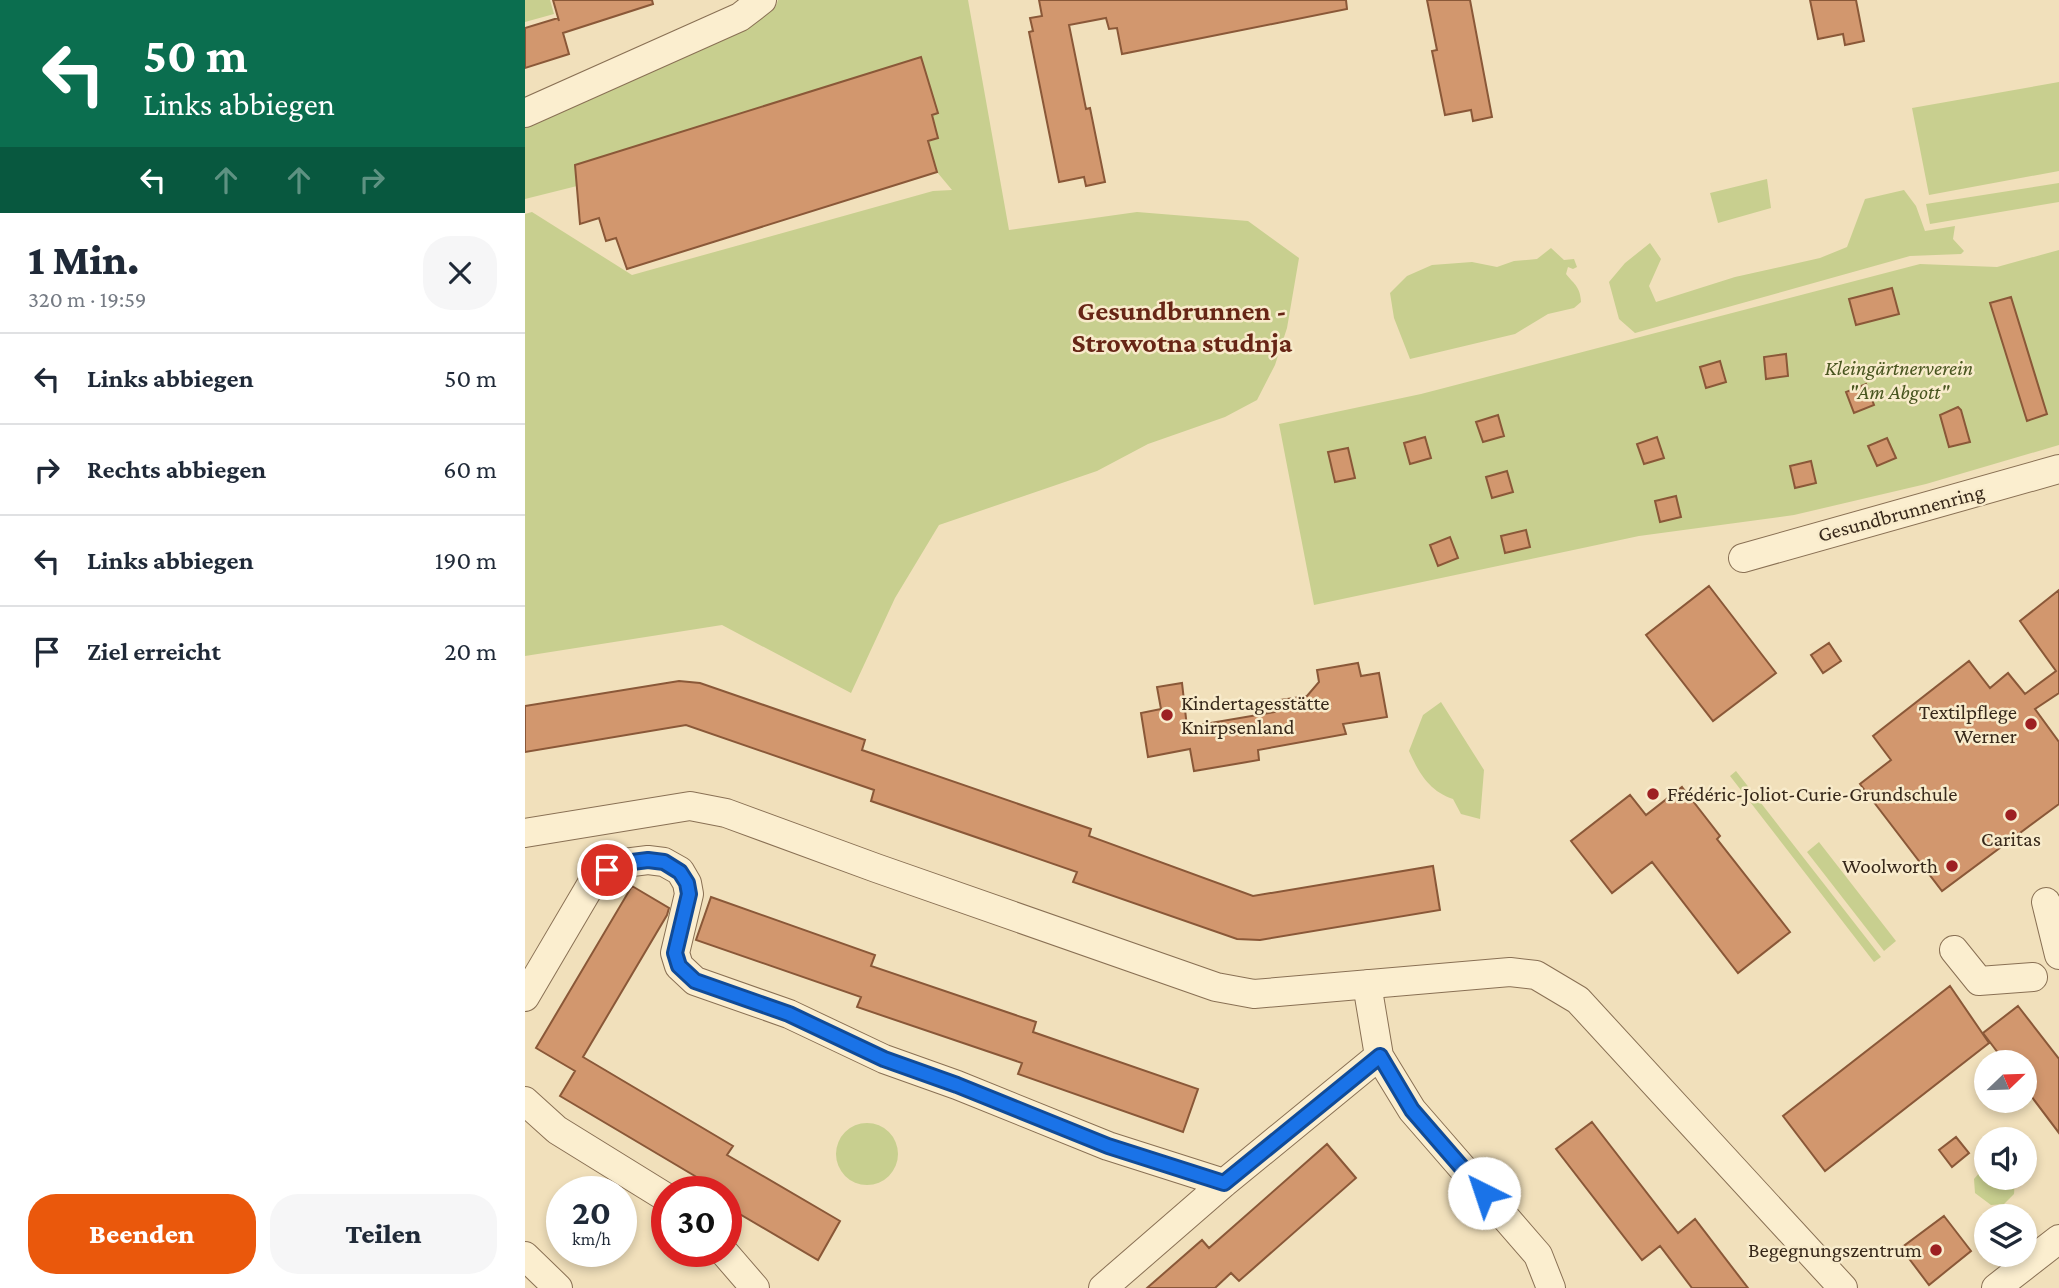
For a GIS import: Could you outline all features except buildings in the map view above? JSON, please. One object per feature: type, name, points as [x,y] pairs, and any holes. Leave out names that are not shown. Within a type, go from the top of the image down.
[{"type":"street","points":[[525,113],[740,17],[762,0]]},
{"type":"street","name":"Gesundbrunnenring","points":[[1743,558],[1877,518],[2059,469]]},
{"type":"street","points":[[525,833],[690,806],[726,813],[1216,987],[1254,994],[1510,972],[1536,975],[1578,1000],[1843,1288]]},
{"type":"street","points":[[525,997],[592,883],[607,870],[624,863],[664,862],[680,872],[687,883],[689,894],[675,953],[679,966],[695,981],[789,1014],[884,1059],[957,1085],[1108,1146],[1224,1183]]},
{"type":"street","points":[[1954,950],[1979,981],[2049,966],[2046,902]]},
{"type":"street","points":[[1367,984],[1380,1056],[1412,1110],[1538,1255],[1551,1288]]},
{"type":"street","points":[[1103,1288],[1224,1183],[1380,1056]]},
{"type":"street","points":[[525,1101],[557,1130],[651,1188]]},
{"type":"street","points":[[1996,1288],[2059,1239]]},
{"type":"street","points":[[525,1256],[558,1288]]},
{"type":"street","points":[[737,1267],[755,1288]]},
{"type":"green space","points":[[525,0],[550,0],[554,14],[525,22]]},
{"type":"green space","points":[[778,0],[968,0],[1009,230],[1137,212],[1248,221],[1299,258],[1287,328],[1275,365],[1257,400],[1225,417],[1148,444],[1097,471],[939,525],[895,598],[851,693],[722,625],[525,656],[525,214],[532,212],[632,275],[933,191],[952,190],[937,172],[928,141],[575,166],[577,186],[525,199],[525,118],[776,6]]},
{"type":"green space","points":[[2059,82],[2059,171],[1929,195],[1912,108]]},
{"type":"green space","points":[[1767,179],[1771,208],[1718,223],[1710,193]]},
{"type":"green space","points":[[2059,183],[2059,202],[1930,224],[1926,204]]},
{"type":"green space","points":[[1904,190],[1916,206],[1925,231],[1955,226],[1953,239],[1964,251],[1961,254],[1910,256],[1635,333],[1619,319],[1609,282],[1625,263],[1650,243],[1661,259],[1649,286],[1656,302],[1735,277],[1820,258],[1847,247],[1865,199]]},
{"type":"green space","points":[[1551,248],[1564,260],[1574,259],[1577,267],[1568,267],[1566,274],[1577,286],[1579,293],[1581,302],[1574,308],[1548,314],[1515,334],[1410,359],[1394,318],[1390,293],[1407,276],[1432,265],[1472,262],[1497,267],[1514,261],[1537,259]]},
{"type":"green space","name":"Kleingärtnerverein \"Am Abgott\"","points":[[2059,250],[2059,445],[1926,484],[1794,515],[1639,536],[1314,605],[1279,424],[1421,394],[1920,264],[1997,267]]},
{"type":"green space","points":[[1441,702],[1484,770],[1480,819],[1461,814],[1453,799],[1431,786],[1409,751],[1423,715]]},
{"type":"green space","points":[[1736,771],[1881,957],[1874,962],[1730,776]]},
{"type":"green space","points":[[1819,842],[1896,941],[1884,951],[1807,852]]},
{"type":"green space","points":[[867,1123],[879,1125],[889,1132],[896,1142],[896,1166],[889,1176],[879,1183],[867,1185],[855,1183],[845,1176],[838,1166],[836,1154],[838,1142],[845,1132],[855,1125]]},
{"type":"green space","points":[[1975,1190],[2014,1190],[2014,1194],[2004,1204],[1990,1204]]},
{"type":"place","name":"Kindertagesstätte Knirpsenland","points":[[1167,715]]},
{"type":"place","name":"Textilpflege Werner","points":[[2031,724]]},
{"type":"place","name":"Frédéric-Joliot-Curie-Grundschule","points":[[1653,794]]},
{"type":"place","name":"Caritas","points":[[2011,815]]},
{"type":"place","name":"Woolworth","points":[[1952,866]]},
{"type":"place","name":"Begegnungszentrum","points":[[1936,1250]]},
{"type":"district","name":"Gesundbrunnen - Strowotna studnja","points":[[1182,326]]},
{"type":"route","points":[[607,870],[624,863],[648,860],[664,862],[680,872],[687,883],[689,894],[675,953],[679,966],[695,981],[789,1014],[850,1045],[1108,1146],[1224,1183],[1380,1056],[1412,1110],[1484,1193]]}]
